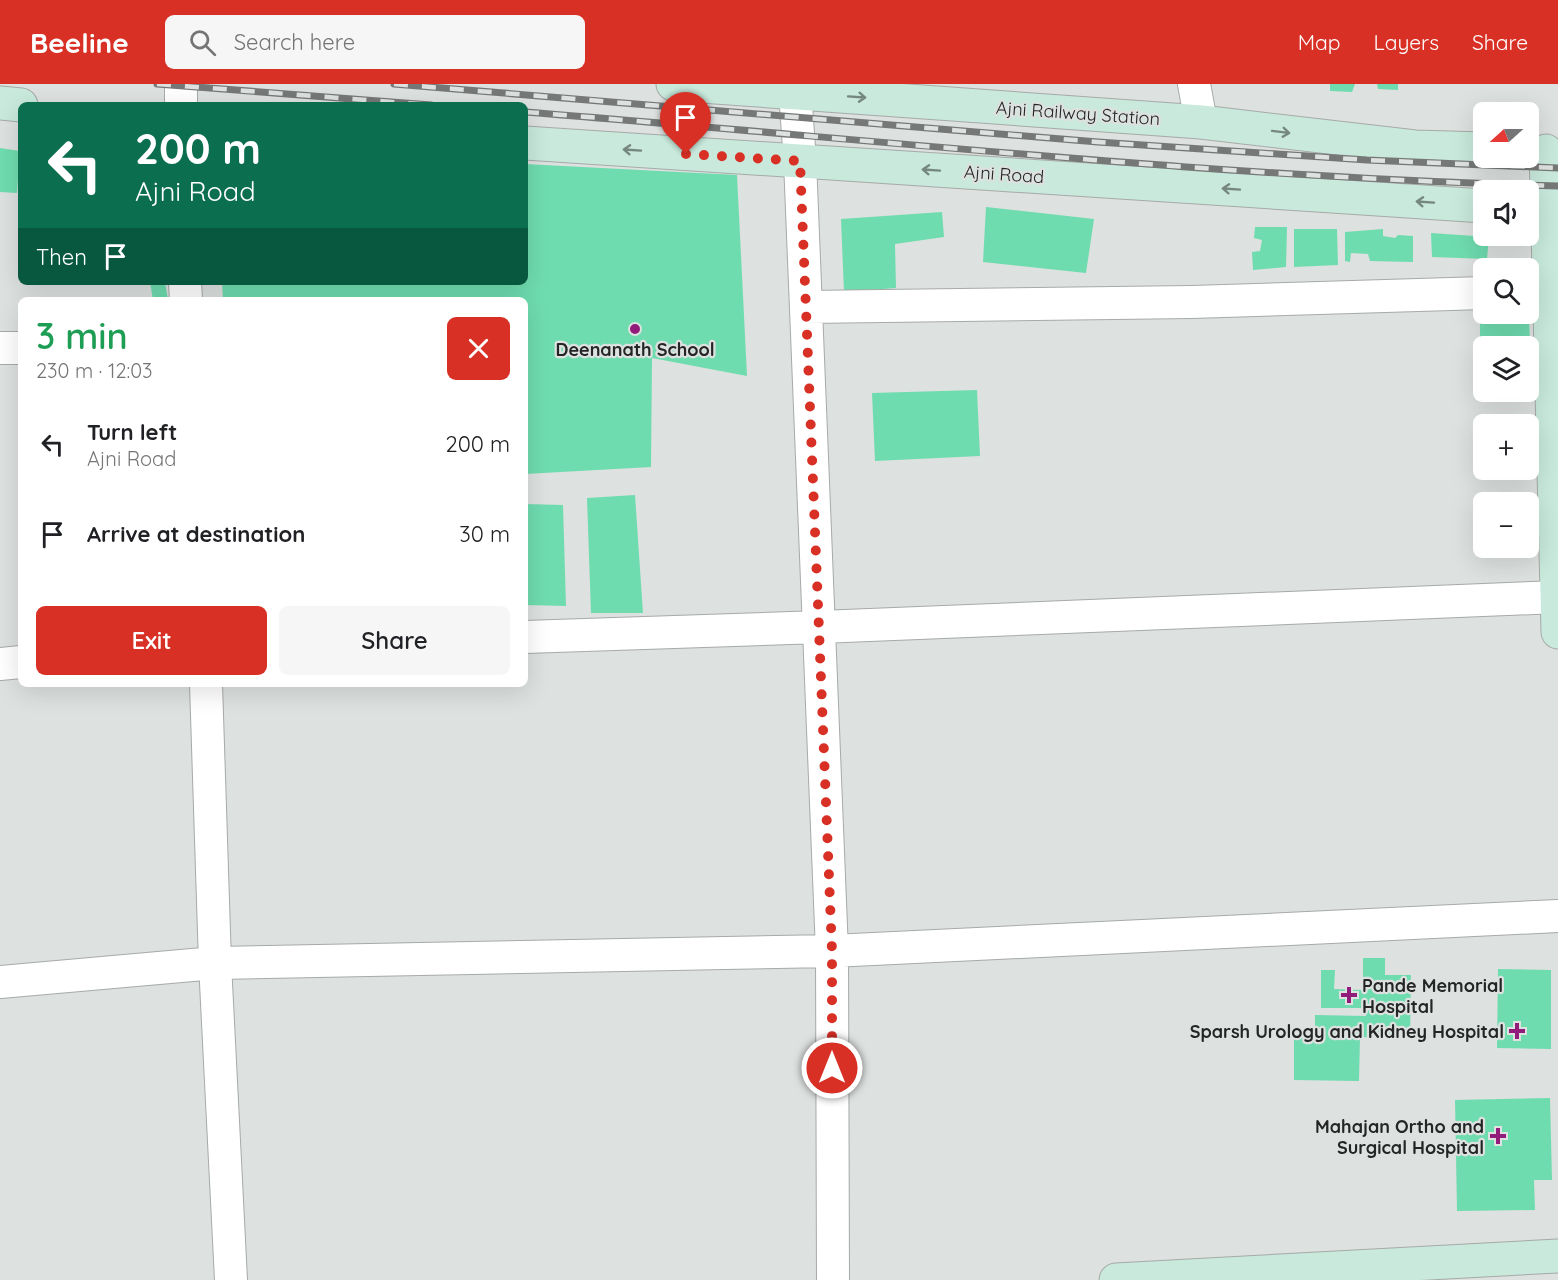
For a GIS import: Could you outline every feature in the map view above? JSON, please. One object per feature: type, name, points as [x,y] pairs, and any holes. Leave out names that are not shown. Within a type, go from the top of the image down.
[{"type":"main road","name":"Ajni Railway Station","points":[[672,84],[1201,122],[1415,147],[1473,149]]},
{"type":"main road","points":[[0,103],[18,105]]},
{"type":"main road","name":"Ajni Road","points":[[528,143],[1473,205]]},
{"type":"main road","points":[[1539,278],[1544,210],[1544,151]]},
{"type":"main road","points":[[1539,307],[1558,632]]},
{"type":"main road","points":[[1116,1280],[1558,1256]]},
{"type":"street","points":[[181,84],[181,102]]},
{"type":"street","points":[[1194,84],[1201,122]]},
{"type":"street","points":[[795,92],[800,161],[832,951],[832,1280]]},
{"type":"street","points":[[806,307],[1192,302],[1473,292]]},
{"type":"street","points":[[0,348],[18,348]]},
{"type":"street","points":[[528,637],[1557,597]]},
{"type":"street","points":[[0,664],[18,662]]},
{"type":"street","points":[[206,687],[215,963],[231,1280]]},
{"type":"street","points":[[0,982],[215,963],[832,951],[1558,916]]},
{"type":"building","points":[[1330,84],[1355,84],[1352,92],[1330,91]]},
{"type":"building","points":[[1377,84],[1398,84],[1398,90],[1378,89]]},
{"type":"building","points":[[0,148],[18,151],[17,193],[0,192]]},
{"type":"building","name":"Deenanath School","points":[[528,164],[737,175],[747,376],[652,358],[651,467],[528,474],[528,297],[223,297],[222,285],[528,285]]},
{"type":"building","points":[[986,207],[1094,219],[1086,273],[983,262]]},
{"type":"building","points":[[942,212],[944,237],[895,244],[896,288],[844,292],[841,219]]},
{"type":"building","points":[[1255,227],[1287,227],[1286,267],[1253,270],[1252,252],[1260,251],[1262,240],[1254,238]]},
{"type":"building","points":[[1294,229],[1337,229],[1338,265],[1294,267]]},
{"type":"building","points":[[1383,229],[1383,236],[1395,238],[1398,235],[1413,236],[1413,262],[1370,261],[1368,254],[1351,253],[1350,262],[1345,261],[1345,232]]},
{"type":"building","points":[[1431,233],[1473,236],[1473,246],[1488,246],[1487,258],[1432,257]]},
{"type":"building","points":[[150,285],[166,285],[168,297],[152,297]]},
{"type":"building","points":[[1480,324],[1529,324],[1530,336],[1480,336]]},
{"type":"building","points":[[977,390],[980,456],[875,461],[872,393]]},
{"type":"building","points":[[635,495],[643,613],[591,613],[587,498]]},
{"type":"building","points":[[528,504],[563,505],[566,606],[528,605]]},
{"type":"building","points":[[1363,958],[1385,958],[1385,975],[1411,975],[1410,1038],[1360,1037],[1359,1081],[1294,1080],[1294,1036],[1315,1036],[1315,1015],[1366,1016],[1366,1008],[1321,1008],[1321,970],[1335,970],[1334,989],[1363,990]]},
{"type":"building","points":[[1498,969],[1551,970],[1551,1049],[1497,1048]]},
{"type":"building","points":[[1550,1098],[1552,1180],[1534,1180],[1535,1210],[1457,1211],[1455,1100]]},
{"type":"railway","points":[[157,84],[392,102]]},
{"type":"railway","points":[[394,84],[1098,142],[1367,160],[1558,168]]},
{"type":"railway","points":[[528,112],[1170,166],[1558,186]]},
{"type":"place","name":"Deenanath School","points":[[635,329]]},
{"type":"place","name":"Pande Memorial Hospital","points":[[1349,995]]},
{"type":"place","name":"Sparsh Urology and Kidney Hospital","points":[[1517,1031]]},
{"type":"place","name":"Mahajan Ortho and Surgical Hospital","points":[[1498,1136]]},
{"type":"route","points":[[686,154],[800,161],[832,951],[832,1068]]}]
